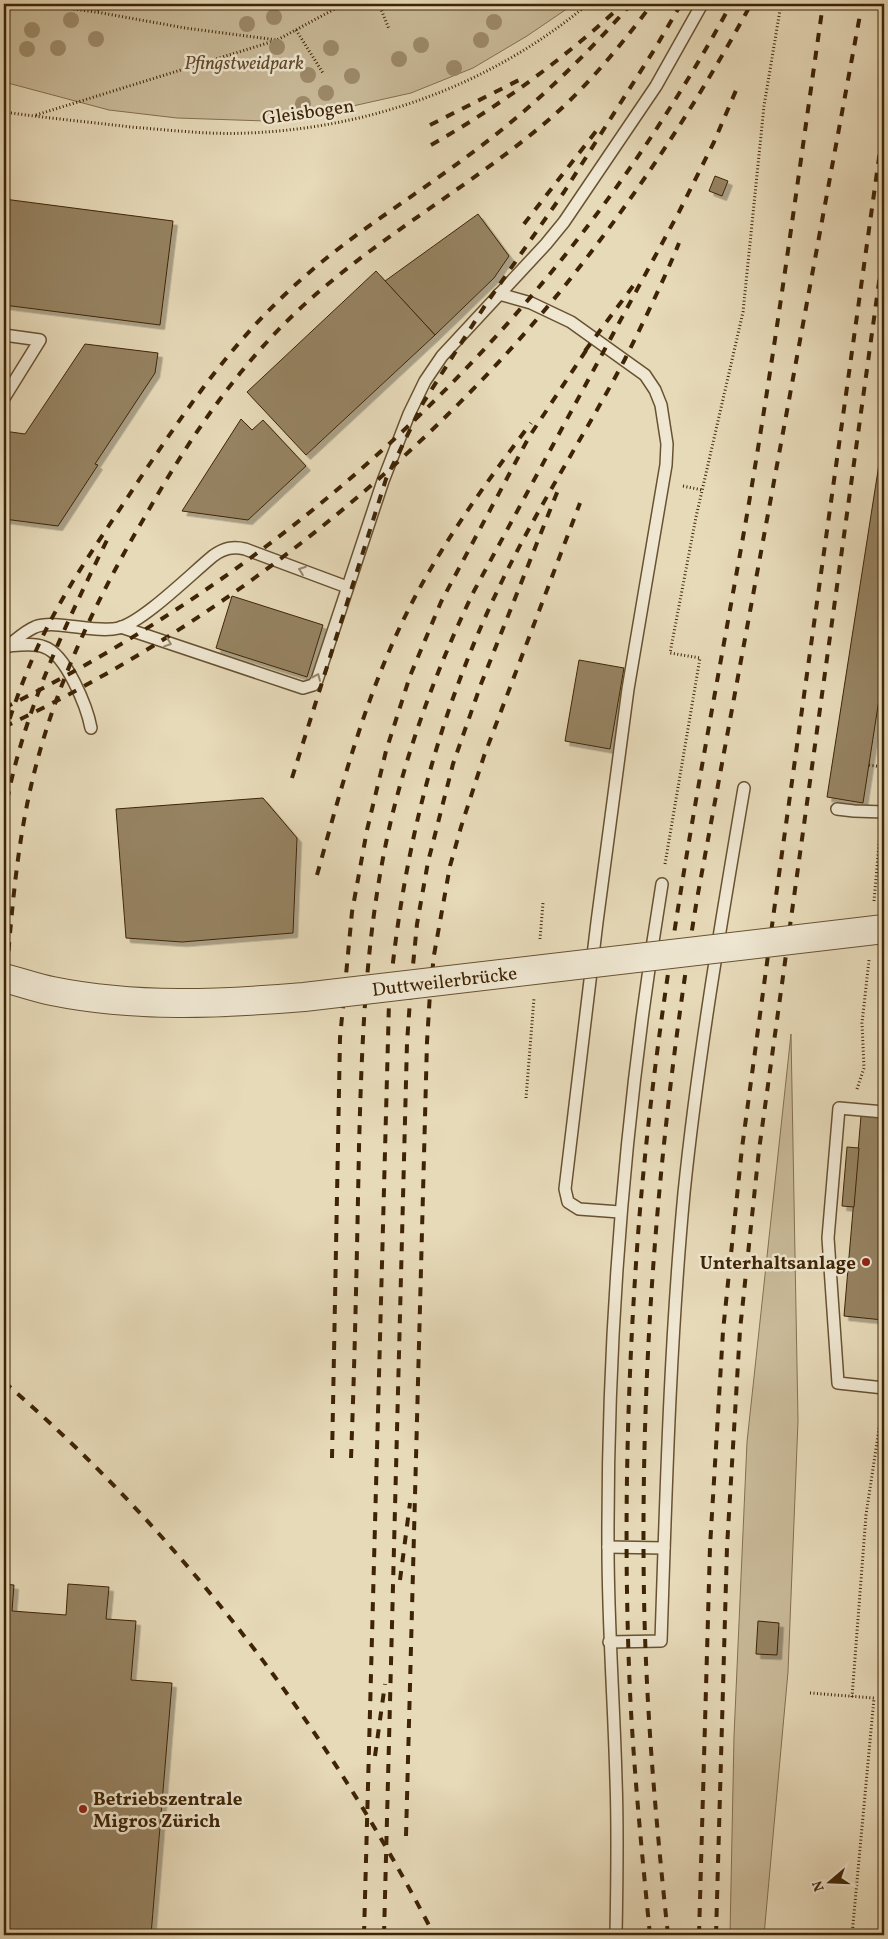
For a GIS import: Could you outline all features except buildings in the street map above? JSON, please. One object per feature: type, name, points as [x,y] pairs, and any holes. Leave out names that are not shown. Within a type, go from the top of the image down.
[{"type":"street","name":"Duttweilerbrücke","points":[[4,978],[50,991],[107,1000],[161,1004],[228,1003],[304,997],[884,929]]},
{"type":"lane","points":[[121,627],[307,688],[313,685],[317,680],[383,481],[424,381],[442,356],[552,236],[615,148],[656,86],[702,4]]},
{"type":"lane","points":[[499,294],[531,303],[571,322],[645,375],[655,390],[665,424],[667,444],[666,465],[628,689],[597,922],[565,1189],[568,1202],[575,1208],[620,1212]]},
{"type":"lane","points":[[4,335],[40,340],[4,398]]},
{"type":"lane","points":[[6,648],[29,630],[38,626],[107,629],[121,627],[143,615],[219,552],[232,547],[245,549],[347,587]]},
{"type":"lane","points":[[6,648],[43,646],[56,655],[74,683],[92,728]]},
{"type":"lane","points":[[609,1642],[661,1641],[670,1375],[685,1183],[704,1027],[744,788]]},
{"type":"lane","points":[[837,809],[884,812]]},
{"type":"lane","points":[[616,1934],[616,1780],[609,1642],[608,1547],[611,1382],[620,1212],[643,1009],[662,884]]},
{"type":"lane","points":[[884,1112],[839,1108],[828,1238],[838,1383],[884,1388]]},
{"type":"lane","points":[[608,1547],[664,1548]]},
{"type":"path","points":[[39,4],[185,28],[276,40]]},
{"type":"path","points":[[89,4],[102,13]]},
{"type":"path","points":[[33,116],[276,40],[344,4]]},
{"type":"path","points":[[379,4],[389,29]]},
{"type":"path","name":"Gleisbogen","points":[[4,112],[146,128],[220,133],[275,132],[338,123],[398,108],[433,96],[466,81],[538,42],[588,4]]},
{"type":"path","points":[[662,884],[700,658],[670,652],[696,517],[743,312],[764,106],[780,4]]},
{"type":"path","points":[[296,30],[323,73]]},
{"type":"path","points":[[869,765],[882,766],[880,785],[884,785]]},
{"type":"path","points":[[526,1098],[534,1000]]},
{"type":"path","points":[[852,1697],[866,1515],[884,1388]]},
{"type":"path","points":[[810,1693],[874,1698],[852,1935]]},
{"type":"green space","name":"Pfingstweidpark","points":[[4,4],[574,4],[527,36],[473,68],[411,93],[326,112],[266,121],[177,118],[109,110],[4,82]]},
{"type":"green space","points":[[791,1034],[798,1421],[788,1672],[764,1935],[730,1935],[734,1736],[747,1442]]},
{"type":"railway","points":[[431,145],[482,114],[531,80],[623,4]]},
{"type":"railway","points":[[4,736],[34,655],[73,581],[179,421],[242,340],[290,289],[318,265],[488,141],[532,105],[593,46],[631,4]]},
{"type":"railway","points":[[4,1005],[13,902],[23,825],[37,762],[48,724],[76,652],[109,581],[185,450],[250,361],[300,308],[354,264],[539,128],[570,100],[599,69],[652,4]]},
{"type":"railway","points":[[292,778],[386,479],[423,403],[486,304],[564,192],[681,4]]},
{"type":"railway","points":[[4,708],[118,646],[226,576],[327,498],[422,413],[510,320],[592,221],[665,116],[731,4]]},
{"type":"railway","points":[[4,727],[83,687],[161,641],[237,591],[310,536],[380,478],[447,416],[509,351],[593,250],[642,182],[688,112],[751,4]]},
{"type":"railway","points":[[650,1935],[638,1814],[630,1692],[627,1574],[629,1398],[639,1222],[647,1134],[670,960],[698,786],[756,461],[823,4]]},
{"type":"railway","points":[[668,1935],[652,1766],[644,1596],[645,1421],[649,1333],[662,1159],[672,1072],[697,899],[862,4]]},
{"type":"railway","points":[[430,125],[523,78]]},
{"type":"railway","points":[[351,1458],[360,1105],[367,978],[371,937],[384,853],[409,755],[428,699],[474,591],[679,212],[714,142],[737,88]]},
{"type":"railway","points":[[699,1935],[710,1547],[723,1331],[742,1148],[884,122]]},
{"type":"railway","points":[[524,224],[597,130]]},
{"type":"railway","points":[[364,1935],[389,1002],[403,892],[413,838],[441,733],[459,681],[480,630],[517,551],[625,359],[679,243]]},
{"type":"railway","points":[[716,1935],[727,1547],[740,1330],[759,1150],[884,246]]},
{"type":"railway","points":[[585,351],[633,286]]},
{"type":"railway","points":[[332,1458],[340,1038],[352,912],[367,830],[386,751],[410,676],[441,602],[529,437],[589,346]]},
{"type":"railway","points":[[317,875],[360,727],[394,640],[423,582],[456,528],[531,423]]},
{"type":"railway","points":[[384,1935],[407,1043],[417,924],[428,862],[453,764],[481,684],[560,485]]},
{"type":"railway","points":[[406,1836],[427,1042],[434,955],[450,866],[461,827],[484,756],[580,503]]},
{"type":"railway","points":[[4,818],[11,781],[32,709],[75,606],[108,538]]},
{"type":"railway","points":[[4,1382],[69,1441],[131,1504],[190,1569],[246,1638],[298,1709],[347,1782],[392,1858],[434,1935]]},
{"type":"railway","points":[[400,1580],[410,1503]]},
{"type":"railway","points":[[375,1756],[385,1684]]},
{"type":"place","name":"Unterhaltsanlage","points":[[866,1262]]},
{"type":"place","name":"Betriebszentrale Migros Zürich","points":[[83,1809]]}]
